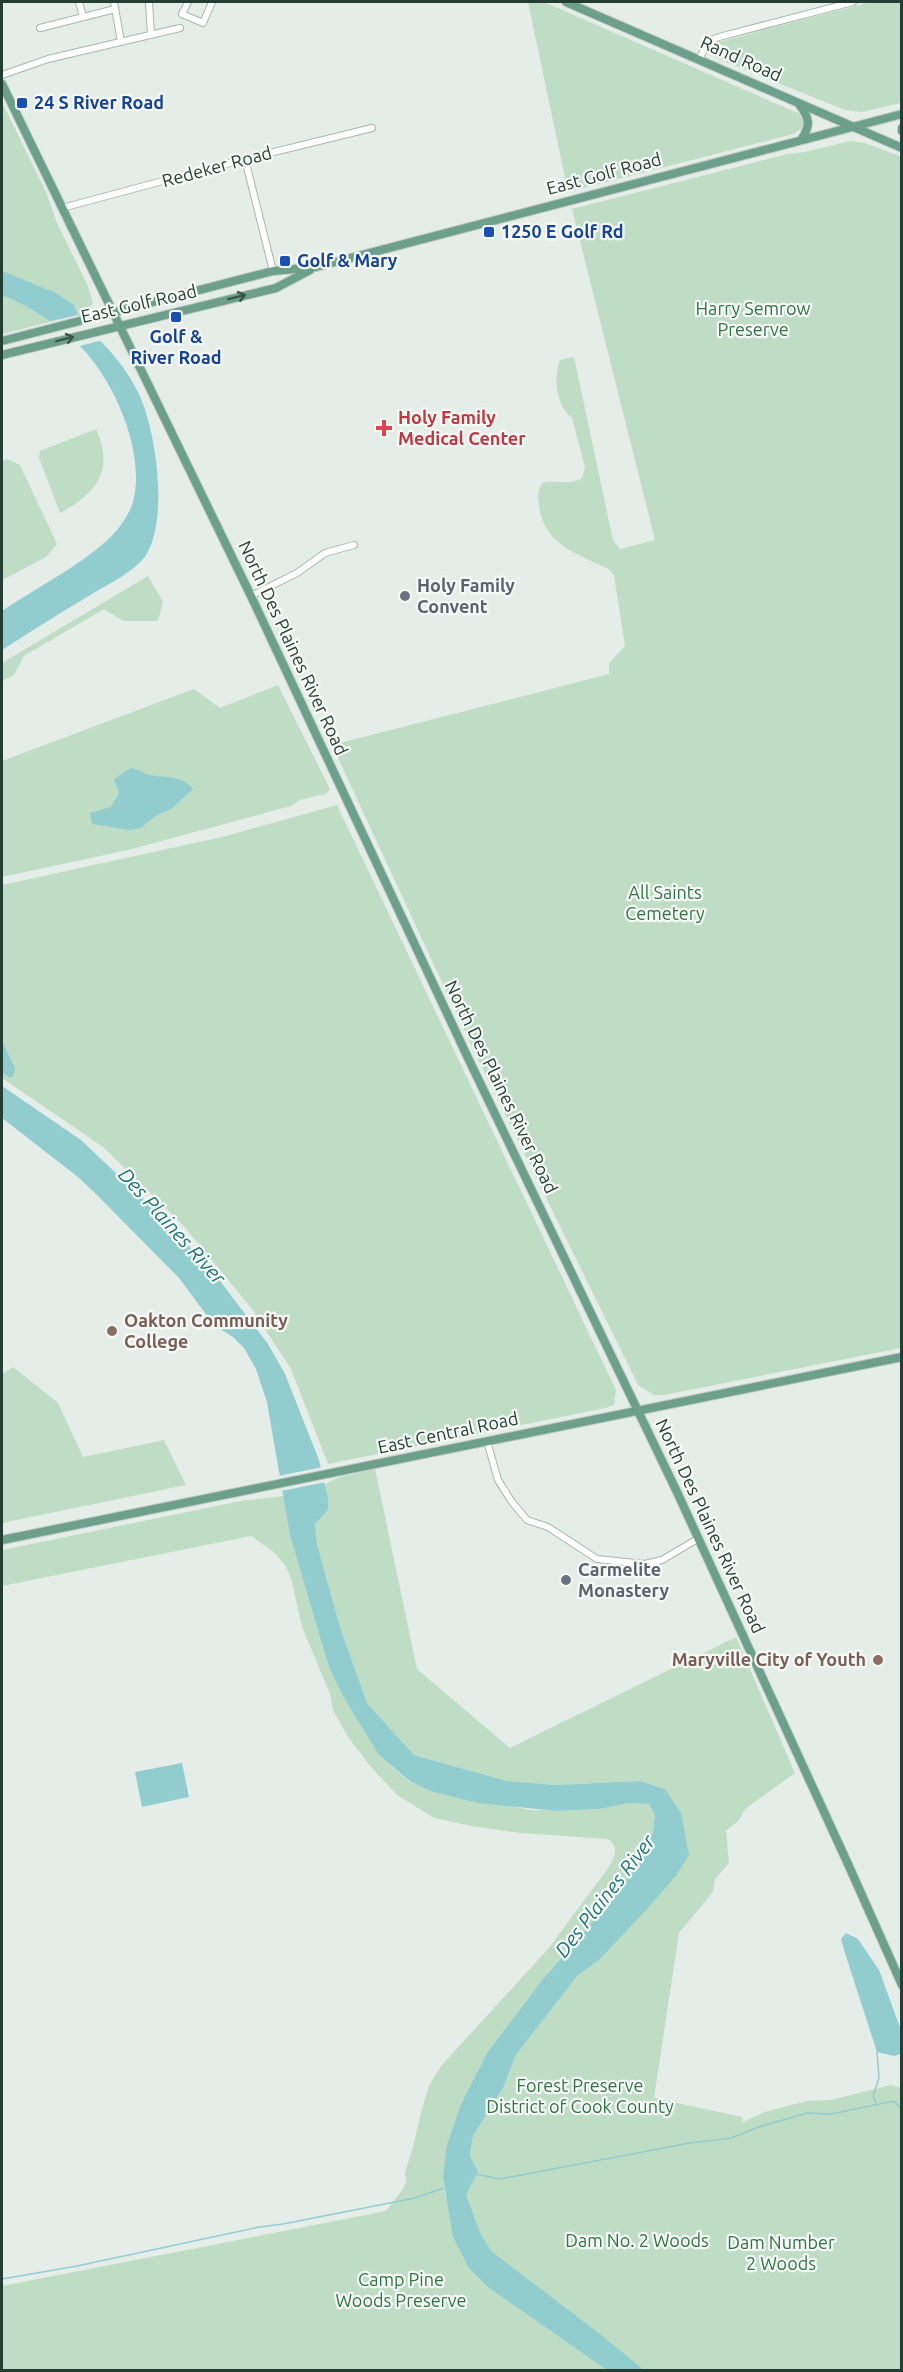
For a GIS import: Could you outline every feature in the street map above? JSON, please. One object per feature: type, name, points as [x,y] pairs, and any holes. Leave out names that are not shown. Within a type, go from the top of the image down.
[{"type":"main road","name":"Rand Road","points":[[566,2],[902,148]]},
{"type":"main road","name":"North Des Plaines River Road","points":[[2,84],[251,596],[459,1039],[699,1538],[902,1985]]},
{"type":"main road","points":[[797,102],[805,111],[809,123],[807,131],[800,140]]},
{"type":"main road","name":"East Golf Road","points":[[2,341],[273,271],[316,267],[902,114]]},
{"type":"main road","name":"East Golf Road","points":[[2,355],[276,288],[316,267]]},
{"type":"main road","name":"East Central Road","points":[[2,1540],[902,1356]]},
{"type":"street","points":[[79,2],[83,17]]},
{"type":"street","points":[[149,2],[151,35]]},
{"type":"street","points":[[188,2],[182,14],[203,22],[212,2]]},
{"type":"street","points":[[699,59],[709,41],[719,37],[853,2]]},
{"type":"street","points":[[40,27],[83,17],[115,5],[121,42]]},
{"type":"street","points":[[2,75],[48,59],[180,28]]},
{"type":"street","name":"Redeker Road","points":[[62,208],[372,128]]},
{"type":"street","points":[[245,159],[273,271]]},
{"type":"street","points":[[251,596],[297,573],[325,553],[354,544]]},
{"type":"street","points":[[487,1441],[498,1480],[527,1520],[548,1527],[597,1559],[645,1564],[662,1560],[699,1538]]},
{"type":"green space","points":[[528,2],[544,2],[800,114],[805,120],[803,128],[793,134],[568,192]]},
{"type":"green space","points":[[871,2],[901,2],[901,103],[862,112],[845,110],[716,58],[712,53],[713,46],[722,41]]},
{"type":"green space","points":[[2,102],[46,192],[57,223],[88,286],[93,302],[88,312],[80,316],[2,334]]},
{"type":"green space","name":"All Saints Cemetery","points":[[850,141],[865,143],[902,157],[901,1348],[664,1395],[654,1395],[638,1385],[472,1047],[332,745],[609,674],[609,663],[625,646],[614,576],[610,570],[575,553],[556,540],[542,520],[539,506],[538,494],[542,483],[577,480],[582,478],[585,467],[572,418],[562,406],[557,391],[560,360],[574,357],[613,540],[620,549],[655,540],[572,209],[787,154]]},
{"type":"green space","points":[[96,429],[103,457],[99,479],[83,498],[60,513],[39,458],[40,451]]},
{"type":"green space","points":[[7,459],[20,465],[57,544],[46,557],[2,580],[2,461]]},
{"type":"green space","points":[[148,576],[163,602],[158,621],[123,621],[104,609],[24,656],[14,675],[2,681],[2,663]]},
{"type":"green space","points":[[278,685],[330,789],[326,794],[299,800],[291,806],[128,850],[2,877],[2,761],[194,689],[220,708]]},
{"type":"green space","points":[[337,805],[616,1390],[614,1405],[328,1464],[291,1369],[252,1309],[183,1225],[103,1147],[2,1078],[2,885],[222,837]]},
{"type":"green space","points":[[13,1367],[58,1403],[83,1457],[164,1440],[186,1485],[2,1523],[2,1374]]},
{"type":"green space","points":[[375,1469],[417,1669],[510,1748],[736,1637],[795,1773],[745,1809],[739,1820],[726,1831],[729,1863],[715,1879],[713,1892],[679,1933],[654,2098],[742,2117],[743,2122],[764,2112],[807,2101],[831,2100],[891,2085],[901,2088],[901,2370],[2,2370],[2,2286],[386,2211],[406,2182],[405,2173],[421,2112],[429,2086],[441,2066],[548,1949],[606,1871],[615,1850],[608,1839],[521,1833],[434,1818],[397,1795],[348,1737],[333,1710],[330,1694],[302,1627],[291,1578],[286,1567],[276,1554],[251,1536],[2,1586],[2,1550],[241,1501],[284,1496],[290,1535],[379,1755],[410,1782],[430,1791],[531,1810],[599,1809],[629,1803],[649,1804],[655,1816],[653,1832],[645,1857],[604,1909],[543,1979],[487,2053],[461,2104],[443,2177],[446,2199],[478,2171],[470,2156],[473,2136],[503,2088],[516,2055],[577,1976],[600,1959],[675,1877],[665,1789],[640,1781],[555,1785],[507,1781],[414,1755],[367,1703],[341,1630],[317,1544],[315,1524],[328,1510],[325,1484],[340,1477]]},
{"type":"water","points":[[2,271],[56,293],[74,305],[84,323],[125,370],[138,392],[150,428],[155,450],[158,497],[153,539],[141,561],[118,579],[2,650],[2,611],[79,563],[106,541],[129,513],[136,483],[135,462],[125,419],[105,379],[81,347],[63,331],[34,311],[2,295]]},
{"type":"water","points":[[131,768],[149,775],[184,781],[193,789],[172,808],[154,817],[141,828],[130,830],[92,824],[90,813],[111,807],[119,793],[114,779]]},
{"type":"water","points":[[2,1041],[15,1068],[13,1077],[2,1072]]},
{"type":"water","points":[[2,1086],[81,1140],[141,1197],[211,1269],[268,1344],[285,1374],[319,1460],[328,1498],[328,1510],[315,1524],[317,1544],[341,1630],[367,1703],[414,1755],[507,1781],[555,1785],[640,1781],[665,1789],[681,1813],[689,1855],[675,1877],[647,1909],[600,1959],[577,1976],[516,2055],[503,2088],[473,2136],[470,2156],[478,2171],[466,2195],[481,2235],[492,2252],[644,2370],[607,2370],[488,2287],[469,2268],[453,2237],[443,2177],[447,2145],[461,2104],[487,2053],[543,1979],[604,1909],[644,1857],[653,1832],[655,1816],[649,1804],[629,1803],[599,1809],[556,1811],[478,1803],[430,1791],[411,1782],[379,1755],[343,1696],[329,1667],[290,1535],[267,1402],[256,1369],[244,1348],[233,1337],[214,1325],[179,1278],[96,1194],[78,1177],[2,1118]]},
{"type":"water","points":[[182,1763],[189,1797],[142,1807],[135,1772]]},
{"type":"water","points":[[846,1933],[858,1939],[879,1970],[901,2030],[901,2054],[894,2056],[877,2052],[841,1939]]},
{"type":"pier","points":[[78,315],[103,340],[76,347],[48,322]]},
{"type":"pier","points":[[323,1467],[326,1482],[281,1491],[278,1476]]},
{"type":"waterway","points":[[876,2103],[873,2096],[879,2078],[877,2052]]},
{"type":"waterway","points":[[476,2174],[500,2179],[690,2143],[731,2138],[807,2113],[831,2114],[894,2101],[902,2110]]},
{"type":"waterway","points":[[2,2279],[415,2198],[444,2188]]},
{"type":"place","name":"24 S River Road","points":[[22,103]]},
{"type":"place","name":"1250 E Golf Rd","points":[[489,232]]},
{"type":"place","name":"Golf & Mary","points":[[285,261]]},
{"type":"place","name":"Golf & River Road","points":[[176,317]]},
{"type":"place","name":"Holy Family Medical Center","points":[[384,428]]},
{"type":"place","name":"Holy Family Convent","points":[[405,596]]},
{"type":"place","name":"Oakton Community College","points":[[112,1331]]},
{"type":"place","name":"Carmelite Monastery","points":[[566,1580]]},
{"type":"place","name":"Maryville City of Youth","points":[[878,1660]]},
{"type":"park label","name":"Harry Semrow Preserve","points":[[753,319]]},
{"type":"park label","name":"Forest Preserve District of Cook County","points":[[580,2096]]},
{"type":"park label","name":"Dam No. 2 Woods","points":[[637,2241]]},
{"type":"park label","name":"Dam Number 2 Woods","points":[[781,2253]]},
{"type":"park label","name":"Camp Pine Woods Preserve","points":[[401,2290]]},
{"type":"water label","name":"Des Plaines River","points":[[172,1226]]},
{"type":"water label","name":"Des Plaines River","points":[[605,1896]]}]
